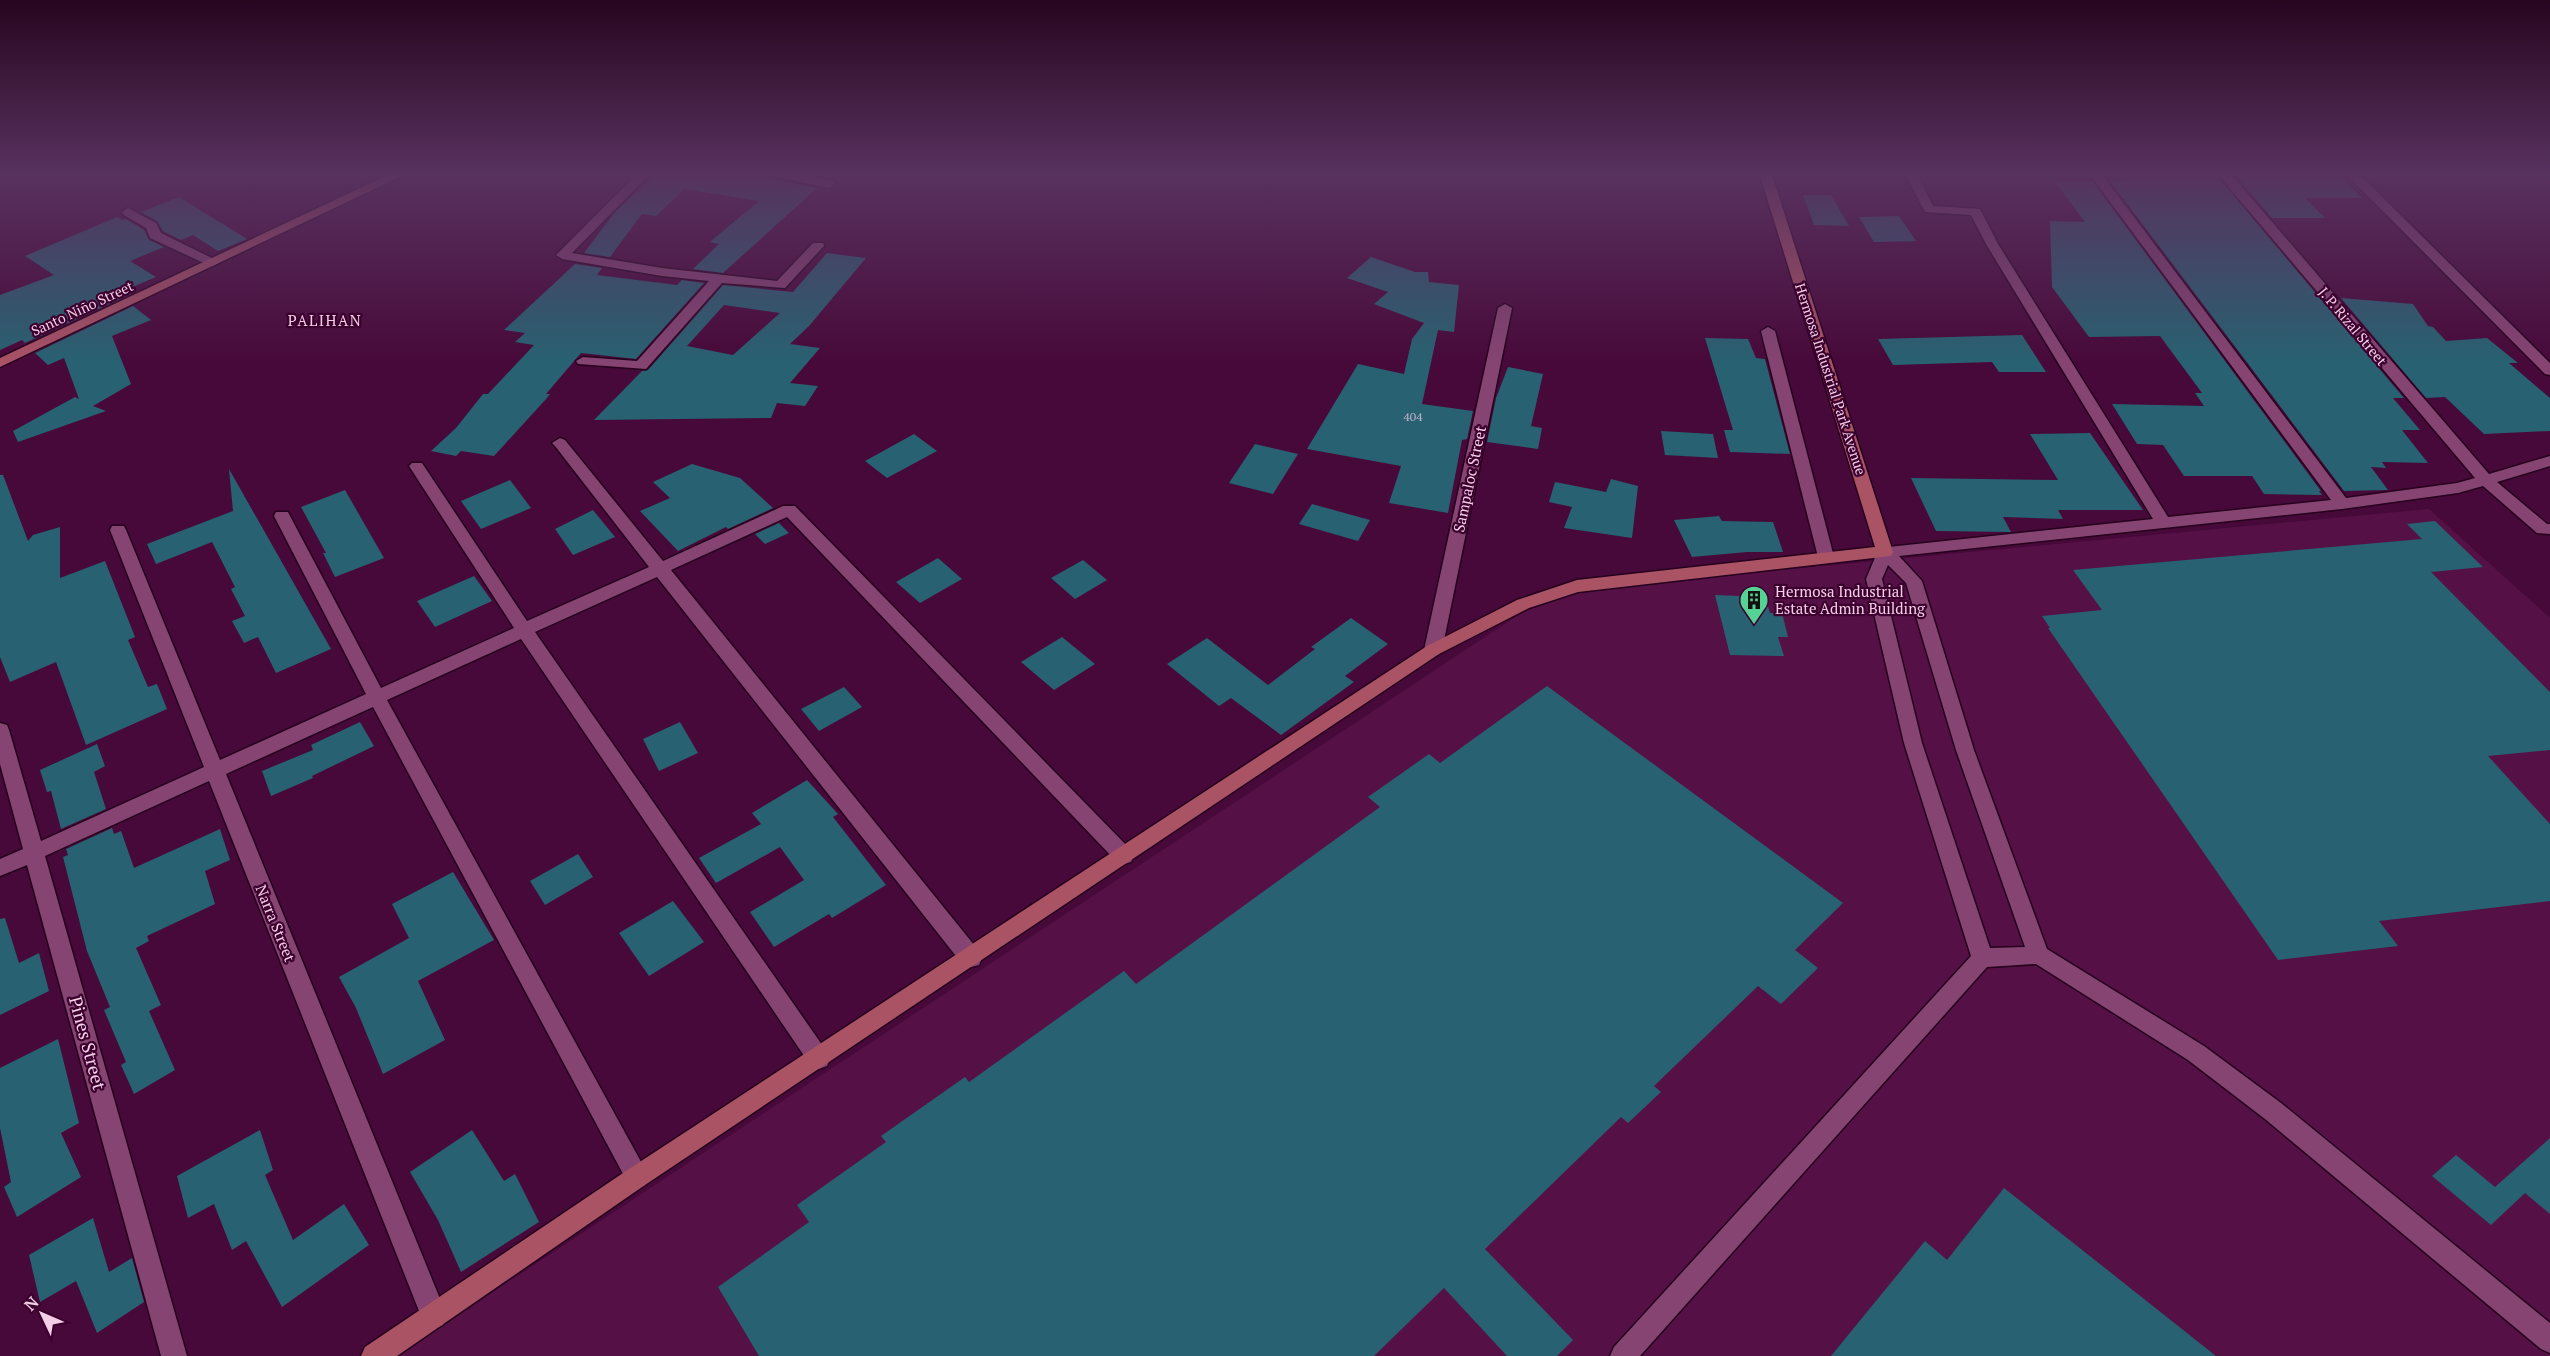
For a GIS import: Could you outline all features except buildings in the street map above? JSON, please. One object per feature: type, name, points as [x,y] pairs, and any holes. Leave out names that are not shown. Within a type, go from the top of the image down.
[{"type":"street","points":[[155,235],[213,262]]},
{"type":"street","name":"Santo Niño Street","points":[[0,363],[270,235]]},
{"type":"street","points":[[582,235],[562,255],[662,272],[780,285],[818,246]]},
{"type":"street","name":"Hermosa Industrial Park Avenue","points":[[1785,235],[1885,552]]},
{"type":"street","points":[[1988,235],[2164,523]]},
{"type":"street","points":[[2141,235],[2342,504]]},
{"type":"street","name":"J. P. Rizal Street","points":[[2276,235],[2486,480],[2543,529],[2550,529]]},
{"type":"street","points":[[2414,235],[2550,370]]},
{"type":"street","points":[[583,361],[641,366],[719,278]]},
{"type":"street","name":"Sampaloc Street","points":[[1433,650],[1504,308]]},
{"type":"street","points":[[1768,331],[1827,557]]},
{"type":"street","points":[[560,443],[971,958]]},
{"type":"street","points":[[374,1356],[637,1177],[819,1059],[1433,650],[1523,604],[1577,586],[1827,557],[2342,504],[2458,488],[2550,461]]},
{"type":"street","points":[[417,466],[524,630],[819,1059]]},
{"type":"street","points":[[0,868],[789,510],[1124,856]]},
{"type":"street","points":[[282,516],[376,696],[637,1177]]},
{"type":"street","name":"Narra Street","points":[[118,530],[434,1316]]},
{"type":"street","points":[[1885,552],[1914,581],[1965,750],[2039,955]]},
{"type":"street","points":[[1885,552],[1874,579],[1876,590],[1913,743],[1982,958]]},
{"type":"street","name":"Pines Street","points":[[0,730],[174,1356]]},
{"type":"street","points":[[1623,1356],[1982,958],[2039,955],[2196,1053],[2265,1104],[2550,1340]]},
{"type":"shaded area","points":[[2429,509],[2550,618],[2550,1356],[396,1356],[1529,608],[1588,588]]},
{"type":"place","name":"Hermosa Industrial Estate Admin Building","points":[[1754,626]]},
{"type":"district","name":"PALIHAN","points":[[325,320]]}]
